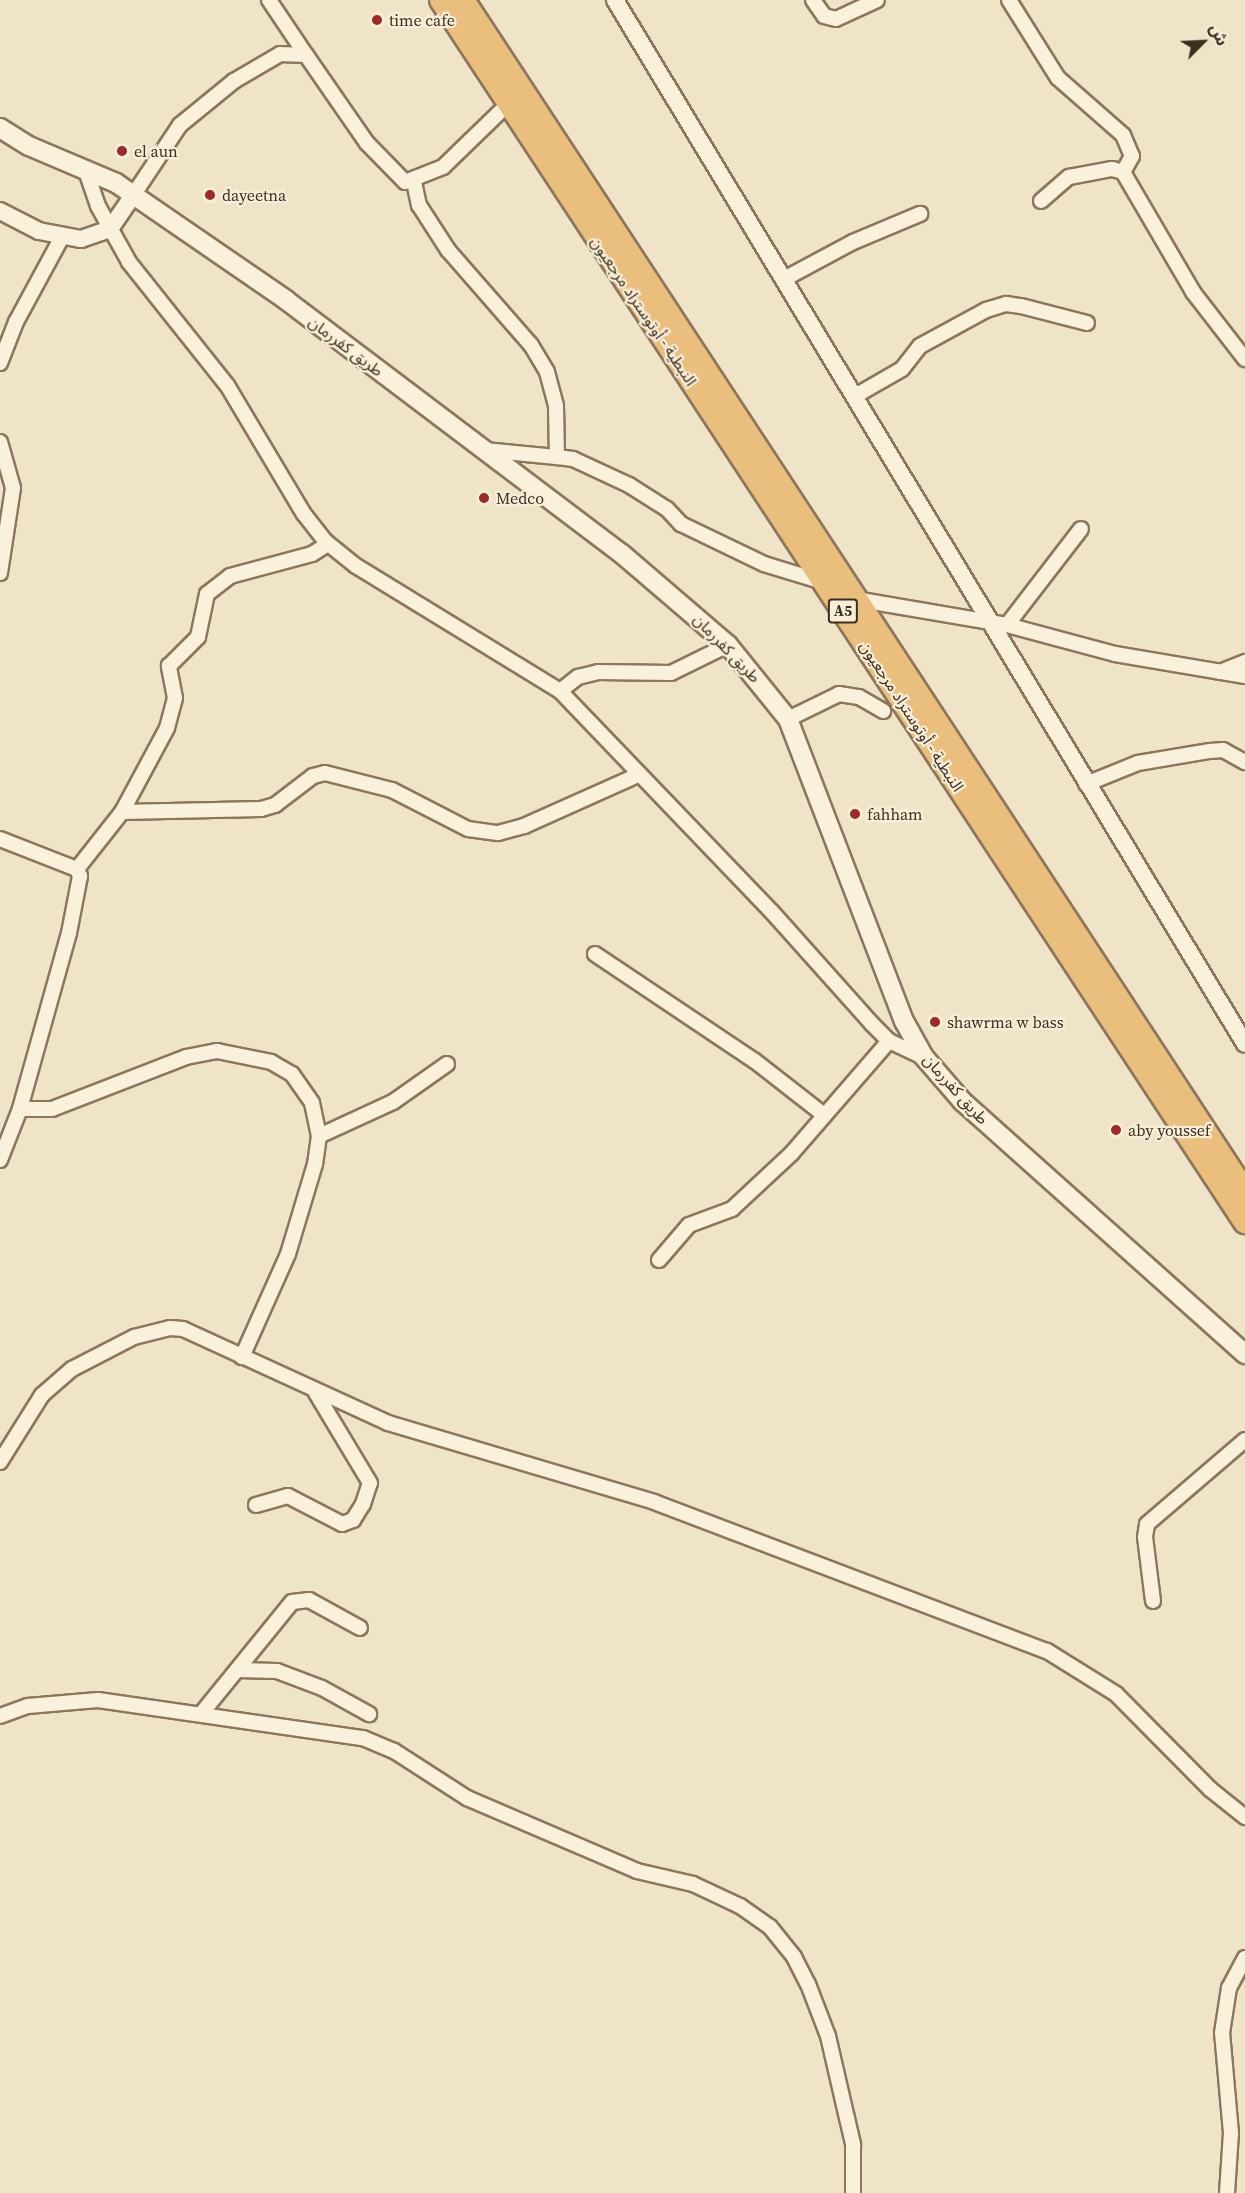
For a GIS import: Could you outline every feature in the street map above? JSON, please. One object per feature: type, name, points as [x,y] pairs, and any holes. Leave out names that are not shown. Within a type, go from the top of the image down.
[{"type":"highway","name":"النبطية - أوتوستراد مرجعيون","points":[[441,0],[1245,1222]]},
{"type":"highway","name":"النبطية - أوتوستراد مرجعيون","points":[[463,0],[1245,1192]]},
{"type":"main road","name":"طريق كفررمان","points":[[0,128],[29,146],[85,168],[134,194],[286,300],[622,554],[728,645],[788,719],[904,1021],[924,1057],[971,1109],[1245,1354]]},
{"type":"street","points":[[270,0],[381,160],[401,180],[414,182],[443,167],[509,103]]},
{"type":"street","points":[[615,0],[1086,784],[1245,1044]]},
{"type":"street","points":[[813,0],[824,16],[836,20],[878,0]]},
{"type":"street","points":[[1009,0],[1058,78],[1123,135],[1132,156],[1123,172]]},
{"type":"street","points":[[0,211],[39,231],[62,237],[81,239],[110,230],[167,140],[187,118],[266,59],[291,52],[306,55]]},
{"type":"street","points":[[85,168],[110,230],[129,262],[227,385],[304,514],[328,544],[356,566],[560,691],[638,775],[735,872],[889,1041],[924,1057]]},
{"type":"street","points":[[1041,201],[1069,177],[1112,169],[1123,172],[1193,292],[1245,359]]},
{"type":"street","points":[[414,182],[419,205],[437,234],[531,345],[547,372],[556,406],[557,458]]},
{"type":"street","points":[[784,279],[854,242],[920,214]]},
{"type":"street","points":[[0,363],[16,322],[62,237]]},
{"type":"street","points":[[855,396],[902,369],[920,346],[986,310],[1005,304],[1087,323]]},
{"type":"street","points":[[0,442],[13,488],[0,573]]},
{"type":"street","points":[[482,450],[573,459],[629,485],[667,509],[681,524],[764,564],[826,583]]},
{"type":"street","points":[[1007,624],[1082,529]]},
{"type":"street","points":[[0,1160],[20,1109],[69,933],[79,886],[77,869],[122,812],[167,728],[175,698],[169,666],[198,637],[207,594],[230,576],[312,554],[328,544]]},
{"type":"street","points":[[855,599],[989,623],[1007,624],[1114,654],[1245,676]]},
{"type":"street","points":[[560,691],[578,677],[598,672],[671,673],[728,645]]},
{"type":"street","points":[[1218,672],[1245,662]]},
{"type":"street","points":[[788,719],[839,694],[859,697],[883,711]]},
{"type":"street","points":[[1086,784],[1138,763],[1210,751],[1223,750],[1245,762]]},
{"type":"street","points":[[122,812],[261,808],[275,805],[313,776],[325,773],[393,790],[468,829],[498,833],[524,826],[638,775]]},
{"type":"street","points":[[0,839],[77,869]]},
{"type":"street","points":[[595,954],[755,1061],[824,1115]]},
{"type":"street","points":[[659,1260],[689,1225],[732,1209],[792,1153],[889,1041]]},
{"type":"street","points":[[20,1109],[52,1109],[186,1057],[217,1051],[271,1062],[292,1074],[312,1103],[319,1136],[315,1164],[288,1254],[242,1357]]},
{"type":"street","points":[[319,1136],[393,1102],[447,1064]]},
{"type":"street","points":[[0,1462],[53,1384],[72,1369],[134,1337],[170,1328],[183,1329],[316,1393],[419,1433],[654,1502],[1037,1647],[1116,1694],[1210,1789],[1245,1817]]},
{"type":"street","points":[[256,1505],[288,1496],[325,1518],[347,1524],[363,1504],[370,1483],[316,1393]]},
{"type":"street","points":[[1153,1601],[1145,1537],[1147,1524],[1245,1440]]},
{"type":"street","points":[[201,1714],[279,1615],[299,1600],[309,1600],[360,1628]]},
{"type":"street","points":[[237,1670],[277,1671],[322,1688],[369,1714]]},
{"type":"street","points":[[0,1716],[28,1706],[75,1700],[201,1714],[363,1738],[394,1751],[467,1798],[637,1871],[693,1884],[740,1906],[770,1928],[804,1975],[828,2036],[853,2145],[853,2193]]},
{"type":"street","points":[[1227,2193],[1231,2133],[1221,2045],[1226,1996],[1245,1958]]},
{"type":"place","name":"time cafe","points":[[377,20]]},
{"type":"place","name":"el aun","points":[[122,151]]},
{"type":"place","name":"dayeetna","points":[[210,195]]},
{"type":"place","name":"Medco","points":[[484,498]]},
{"type":"place","name":"fahham","points":[[855,814]]},
{"type":"place","name":"shawrma w bass","points":[[935,1022]]},
{"type":"place","name":"aby youssef","points":[[1116,1130]]}]
